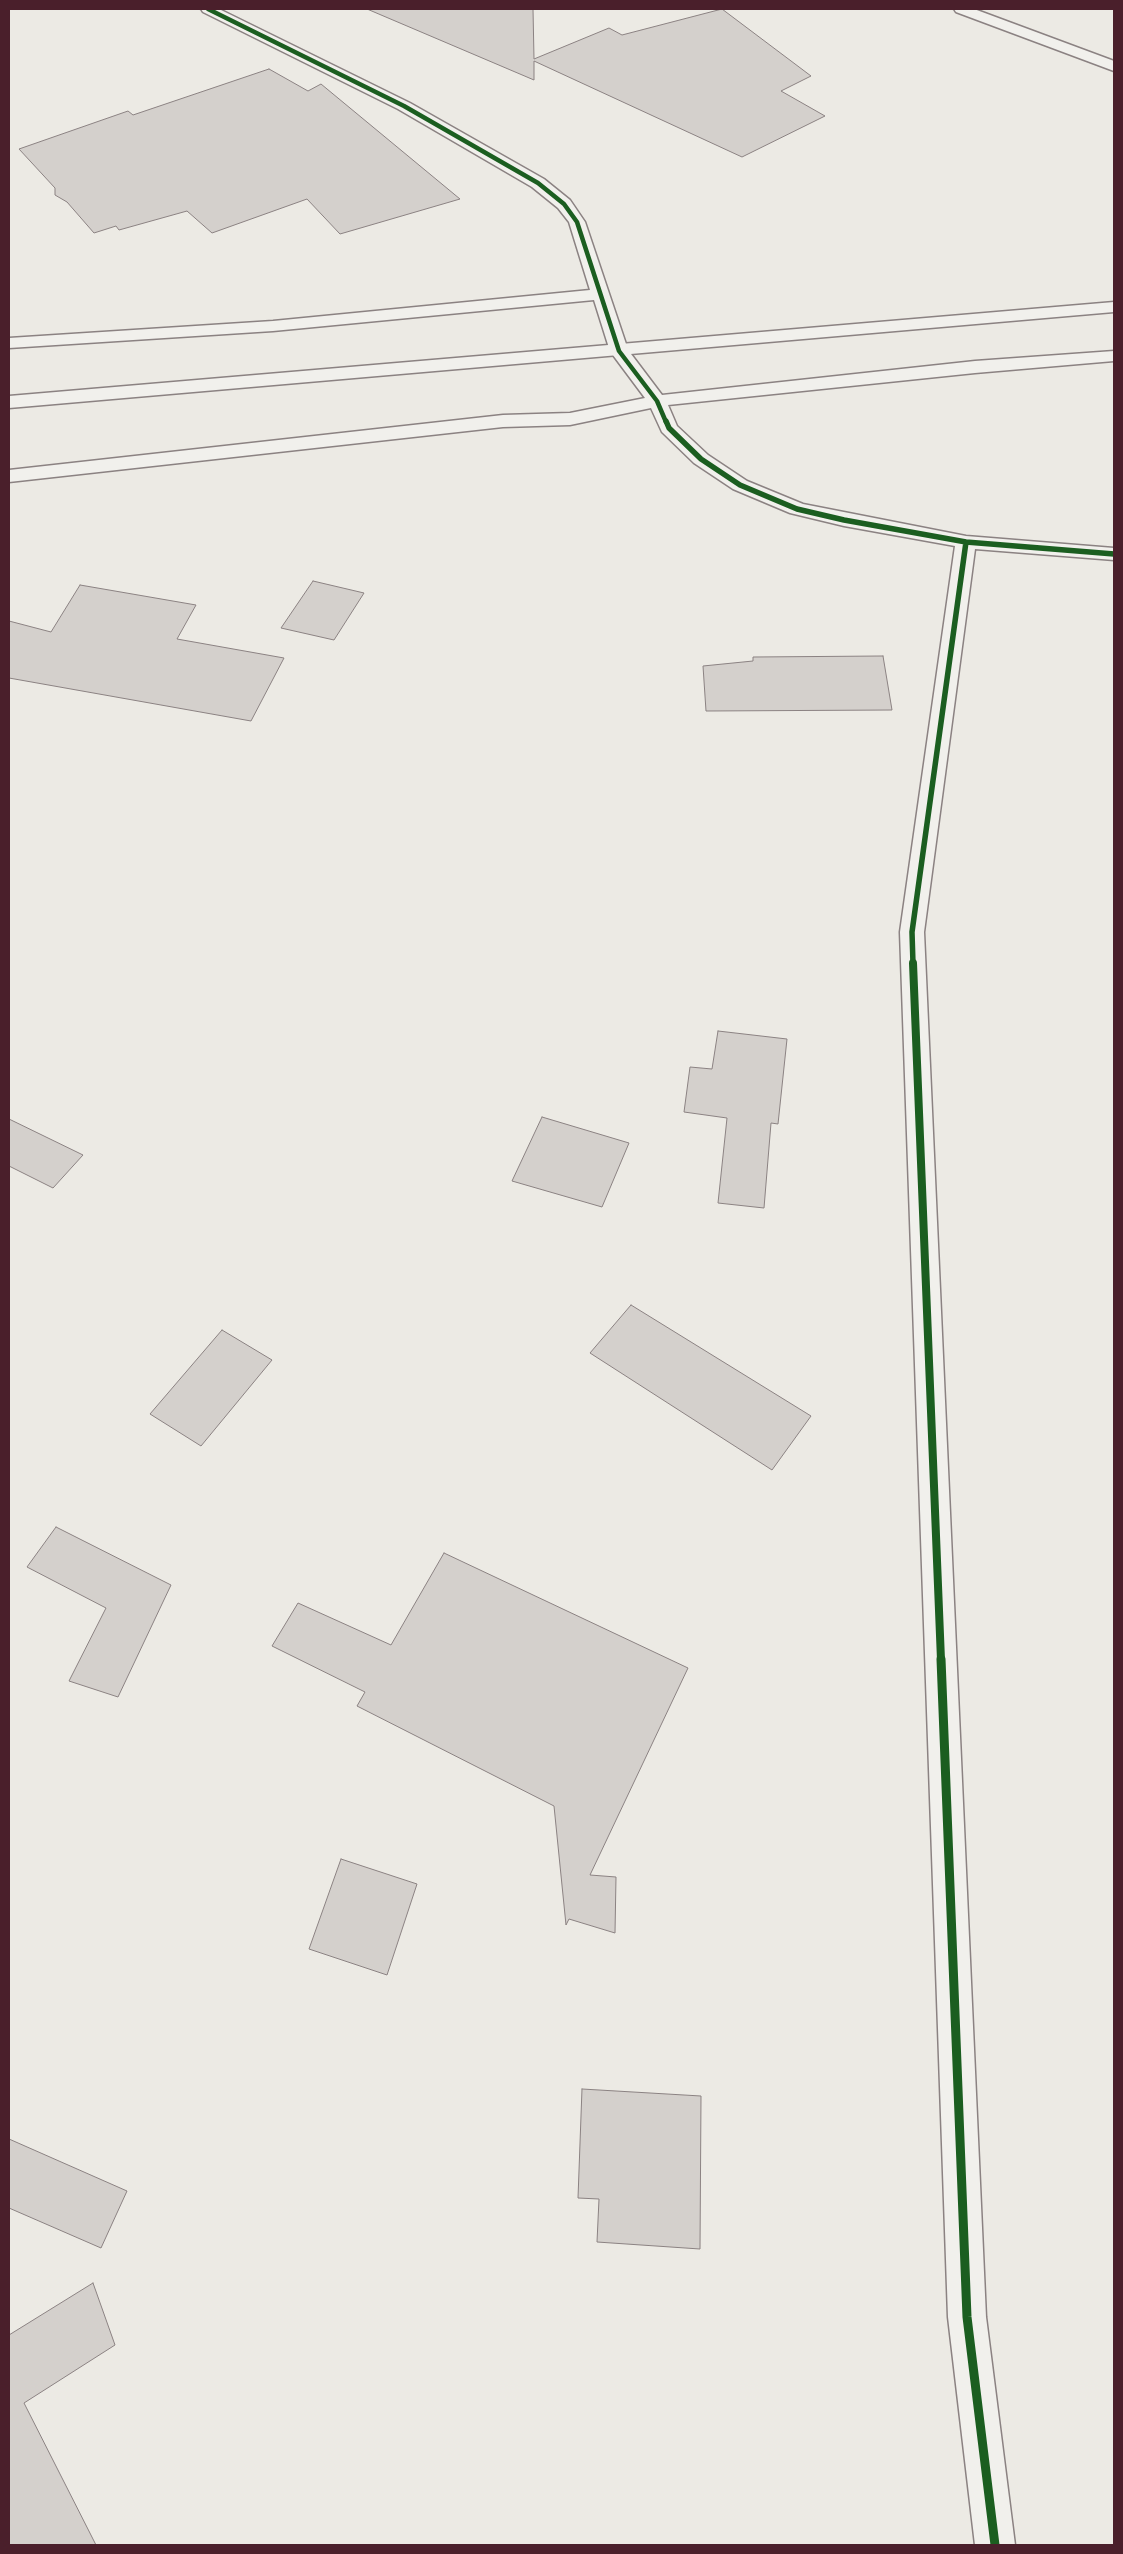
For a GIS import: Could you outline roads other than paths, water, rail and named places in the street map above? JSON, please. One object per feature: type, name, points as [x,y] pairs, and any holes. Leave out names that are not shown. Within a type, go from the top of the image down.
[{"type":"street","points":[[208,9],[404,106],[538,183],[564,204],[577,222],[619,351],[656,401],[669,428],[701,459],[740,485],[797,509],[844,520],[966,542],[1114,554]]},
{"type":"street","points":[[961,9],[1114,66]]},
{"type":"street","points":[[9,343],[273,326],[601,294]]},
{"type":"street","points":[[9,402],[1114,307]]},
{"type":"street","points":[[9,476],[503,421],[570,419],[656,401],[975,367],[1114,356]]},
{"type":"street","points":[[966,542],[912,932],[967,2317],[995,2545]]}]
